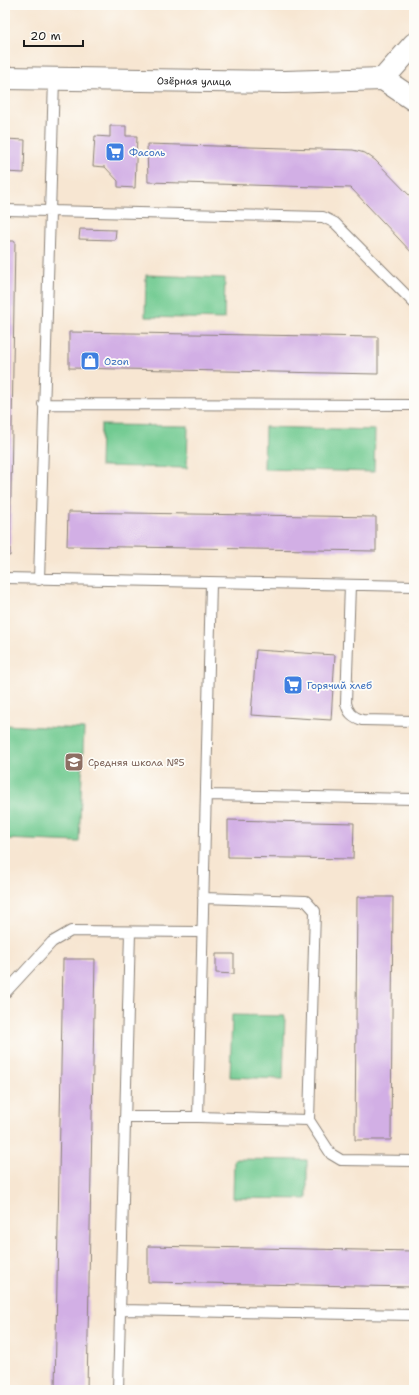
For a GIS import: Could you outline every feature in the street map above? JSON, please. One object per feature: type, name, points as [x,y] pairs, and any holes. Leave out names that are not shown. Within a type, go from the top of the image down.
[{"type":"street","points":[[414,44],[383,79],[414,100]]},
{"type":"street","name":"Озёрная улица","points":[[5,78],[285,82],[383,79]]},
{"type":"lane","points":[[39,580],[43,404],[54,78]]},
{"type":"lane","points":[[5,210],[323,218],[335,223],[414,303]]},
{"type":"lane","points":[[43,404],[414,405]]},
{"type":"lane","points":[[5,578],[39,580],[414,586]]},
{"type":"lane","points":[[198,1117],[211,583]]},
{"type":"lane","points":[[350,585],[346,703],[348,711],[354,718],[362,720],[414,721]]},
{"type":"lane","points":[[206,795],[414,799]]},
{"type":"lane","points":[[203,898],[306,901],[315,911],[309,1120],[331,1154],[341,1160],[414,1161]]},
{"type":"lane","points":[[5,993],[52,942],[71,931],[202,932]]},
{"type":"lane","points":[[118,1390],[130,932]]},
{"type":"lane","points":[[124,1117],[309,1120]]},
{"type":"lane","points":[[120,1310],[414,1315]]},
{"type":"green space","points":[[146,275],[225,278],[224,319],[145,317]]},
{"type":"green space","points":[[101,425],[188,426],[187,468],[100,466]]},
{"type":"green space","points":[[265,427],[375,430],[374,472],[264,469]]},
{"type":"green space","points":[[5,725],[84,729],[79,842],[5,839]]},
{"type":"green space","points":[[232,1015],[285,1016],[283,1079],[230,1077]]},
{"type":"green space","points":[[234,1159],[307,1160],[307,1199],[233,1198]]},
{"type":"building","name":"Фасоль","points":[[110,126],[126,126],[126,136],[137,136],[135,188],[118,187],[118,181],[105,167],[93,166],[95,136],[110,137]]},
{"type":"building","points":[[5,139],[25,140],[24,173],[5,172]]},
{"type":"building","points":[[147,144],[353,150],[365,153],[375,160],[414,200],[414,255],[351,188],[148,182]]},
{"type":"building","points":[[80,229],[116,230],[115,240],[79,239]]},
{"type":"building","points":[[5,241],[15,241],[10,556],[5,555]]},
{"type":"building","points":[[69,332],[378,337],[378,374],[69,368]]},
{"type":"building","points":[[68,512],[376,517],[376,551],[67,546]]},
{"type":"building","name":"Горячий хлеб","points":[[256,650],[335,655],[331,720],[251,715]]},
{"type":"building","points":[[228,820],[354,823],[353,859],[228,857]]},
{"type":"building","points":[[357,897],[393,897],[391,1140],[355,1140]]},
{"type":"building","points":[[216,954],[234,954],[234,974],[216,973]]},
{"type":"building","points":[[63,959],[95,959],[87,1390],[55,1390]]},
{"type":"building","points":[[148,1246],[414,1251],[414,1287],[148,1282]]},
{"type":"place","name":"Фасоль","points":[[115,152]]},
{"type":"place","name":"Ozon","points":[[90,361]]},
{"type":"place","name":"Горячий хлеб","points":[[293,685]]},
{"type":"place","name":"Средняя школа №5","points":[[74,762]]}]
